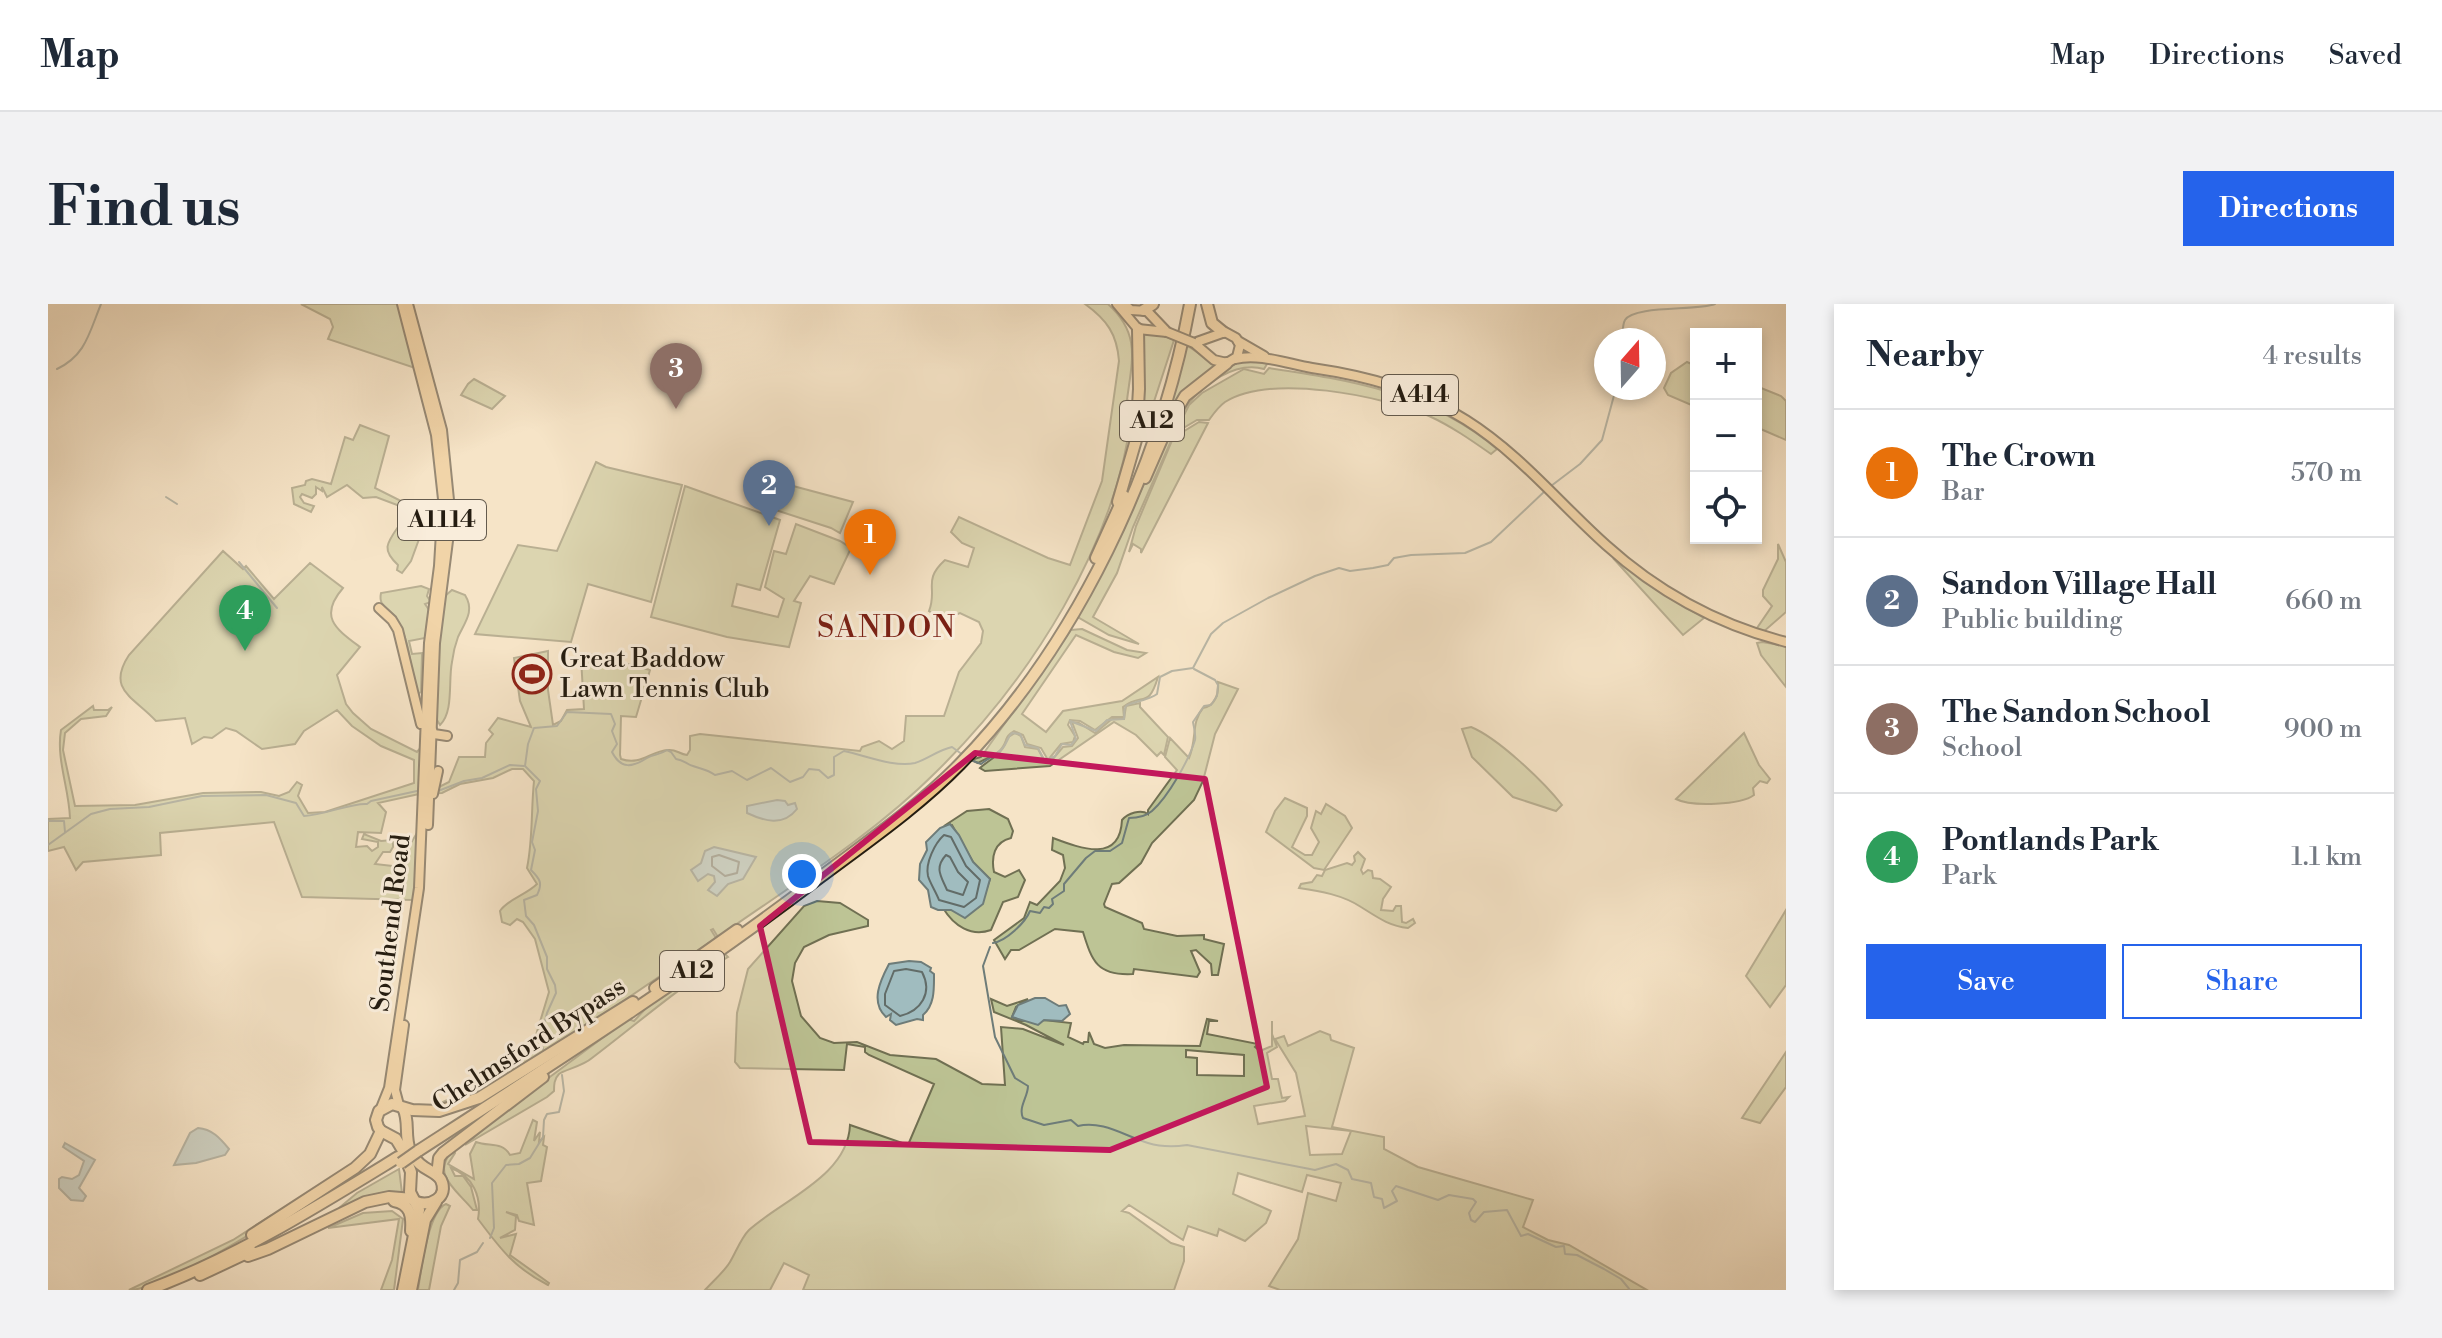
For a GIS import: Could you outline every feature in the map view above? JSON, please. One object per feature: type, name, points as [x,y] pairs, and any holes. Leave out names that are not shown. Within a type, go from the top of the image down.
[{"type":"highway","name":"Chelmsford Bypass","points":[[1112,533],[1168,373],[1184,304]]},
{"type":"highway","name":"Chelmsford Bypass","points":[[417,1148],[637,1007],[770,915],[896,819],[974,744],[1060,622],[1112,533],[1151,445],[1173,375],[1190,304]]},
{"type":"highway","points":[[1207,304],[1218,334]]},
{"type":"highway","name":"A12","points":[[1112,533],[1136,440],[1139,327]]},
{"type":"highway","name":"A12","points":[[1112,533],[1132,506],[1179,405],[1193,388],[1231,361]]},
{"type":"highway","name":"Chelmsford Bypass","points":[[165,1290],[228,1263],[399,1160],[660,985],[796,889],[951,769]]},
{"type":"highway","name":"A12","points":[[401,1106],[439,1111],[479,1098],[660,985]]},
{"type":"highway","name":"A12","points":[[437,1175],[439,1158],[450,1147],[637,1007]]},
{"type":"highway","points":[[403,1290],[420,1214],[410,1192],[410,1166],[396,1139],[381,1131],[376,1120],[381,1108],[392,1104],[401,1106],[407,1116],[406,1138],[415,1160],[423,1169],[437,1175],[442,1187],[425,1220],[411,1290]]},
{"type":"highway","name":"A12","points":[[214,1261],[355,1168],[370,1154],[381,1131]]},
{"type":"highway","name":"Chelmsford Bypass","points":[[148,1290],[288,1224],[399,1160]]},
{"type":"highway","name":"A12","points":[[228,1263],[268,1249],[376,1198],[398,1197],[415,1201]]},
{"type":"highway","name":"A12","points":[[342,1213],[379,1201],[403,1203],[411,1212],[409,1261]]},
{"type":"highway","points":[[415,1201],[436,1202]]},
{"type":"main road","name":"A1114","points":[[402,304],[436,435],[443,499],[439,566],[429,643],[424,741]]},
{"type":"main road","name":"A1114","points":[[408,304],[442,430],[448,470],[449,533],[435,643],[429,808]]},
{"type":"main road","points":[[1117,304],[1139,327],[1167,332],[1194,343],[1218,362],[1231,361],[1240,351],[1238,340],[1218,334],[1194,343]]},
{"type":"main road","points":[[1124,304],[1128,308],[1147,310],[1167,332]]},
{"type":"main road","points":[[1139,327],[1152,324],[1147,310]]},
{"type":"main road","points":[[1139,327],[1134,316],[1147,310]]},
{"type":"main road","points":[[1210,355],[1209,346],[1218,334]]},
{"type":"main road","name":"A414","points":[[1238,340],[1270,360]]},
{"type":"main road","name":"A414","points":[[1231,361],[1242,357],[1270,360],[1350,374],[1429,399],[1500,443],[1607,546],[1670,592],[1729,626],[1786,642]]},
{"type":"main road","points":[[379,608],[398,630],[424,741]]},
{"type":"main road","points":[[430,727],[434,734],[447,736]]},
{"type":"main road","name":"Southend Road","points":[[381,1108],[389,1088],[415,927],[422,849],[424,741]]},
{"type":"main road","points":[[429,808],[438,771]]},
{"type":"main road","name":"Southend Road","points":[[401,1106],[395,1090],[421,924],[429,808]]},
{"type":"highlighted area","points":[[975,753],[1205,779],[1267,1087],[1110,1150],[810,1142],[760,926]]},
{"type":"green space","points":[[301,304],[398,304],[415,368],[328,339],[333,327],[330,319]]},
{"type":"green space","points":[[1085,304],[1108,304],[1126,326],[1130,337],[1132,360],[1127,400],[1131,402],[1132,411],[1123,461],[1108,511],[1064,607],[1004,695],[971,736],[936,772],[858,839],[718,937],[711,930],[716,938],[547,1053],[464,1102],[439,1109],[439,1104],[462,1093],[533,1045],[549,992],[535,939],[523,922],[517,919],[510,925],[502,922],[500,911],[537,884],[527,868],[534,781],[523,769],[512,769],[493,778],[460,784],[442,793],[419,794],[378,803],[386,812],[381,833],[358,832],[356,847],[367,846],[372,851],[378,847],[378,842],[362,839],[364,834],[381,841],[393,840],[390,852],[383,852],[375,864],[401,867],[404,871],[409,846],[417,833],[417,895],[412,900],[302,897],[274,822],[160,833],[161,855],[83,862],[76,870],[64,847],[48,851],[48,819],[70,818],[60,752],[61,730],[93,706],[94,710],[112,707],[106,716],[81,719],[65,733],[63,750],[75,806],[135,805],[203,793],[261,792],[279,796],[289,792],[297,782],[302,785],[298,796],[308,813],[325,812],[414,783],[414,760],[381,746],[352,726],[337,710],[304,731],[295,744],[262,749],[236,731],[226,728],[212,738],[204,737],[192,744],[185,718],[156,721],[126,692],[120,677],[129,655],[223,551],[243,569],[246,566],[274,599],[310,563],[343,588],[332,607],[333,622],[360,647],[337,675],[346,704],[371,729],[417,752],[422,746],[435,789],[449,782],[459,757],[485,757],[486,743],[493,734],[489,730],[498,718],[531,727],[520,701],[514,658],[548,651],[548,690],[553,725],[561,721],[567,710],[584,709],[581,658],[587,653],[650,670],[636,717],[621,716],[620,755],[621,759],[628,761],[668,750],[687,755],[690,736],[700,734],[860,751],[862,747],[879,741],[892,749],[904,741],[906,716],[944,716],[959,672],[981,643],[983,631],[979,622],[960,613],[943,620],[929,611],[932,579],[938,567],[945,560],[968,567],[974,548],[962,543],[951,532],[959,517],[1070,565],[1102,481],[1119,361],[1110,328]]},
{"type":"green space","points":[[1141,333],[1160,334],[1174,340],[1134,463]]},
{"type":"green space","points":[[1185,345],[1218,366],[1195,382],[1146,471]]},
{"type":"green space","points":[[1241,361],[1267,364],[1264,369],[1242,368],[1220,376],[1201,390],[1186,407],[1133,527],[1117,573],[1093,617],[1139,644],[1109,635],[1076,616],[1123,531],[1171,423],[1186,399],[1215,374]]},
{"type":"green space","points":[[1687,362],[1690,363],[1690,404],[1668,395],[1666,384],[1671,373]]},
{"type":"green space","points":[[1269,368],[1389,392],[1445,414],[1497,449],[1491,454],[1445,424],[1409,408],[1356,395],[1297,388],[1245,393],[1225,402],[1209,420],[1197,420],[1175,433],[1189,405],[1202,393],[1244,369],[1264,374]]},
{"type":"green space","points":[[474,379],[505,396],[492,409],[461,395]]},
{"type":"green space","points":[[1762,388],[1786,401],[1786,440],[1762,430]]},
{"type":"green space","points":[[1199,422],[1208,423],[1141,553],[1141,549],[1133,544],[1129,552],[1136,526],[1173,438]]},
{"type":"green space","points":[[360,425],[389,436],[375,488],[407,504],[405,508],[376,497],[363,498],[347,485],[327,497],[322,487],[322,491],[316,487],[312,498],[302,494],[300,497],[304,503],[314,506],[311,512],[294,504],[292,488],[305,485],[312,479],[331,484],[345,437],[353,440]]},
{"type":"green space","points":[[596,462],[682,485],[651,602],[588,584],[571,642],[475,634],[518,545],[557,551]]},
{"type":"green space","points":[[763,478],[853,502],[840,533],[754,503]]},
{"type":"green space","points":[[685,486],[780,520],[760,590],[737,584],[732,606],[778,617],[784,599],[765,587],[774,551],[786,554],[796,524],[851,548],[834,584],[810,576],[794,601],[801,603],[789,647],[727,637],[651,617]]},
{"type":"green space","points":[[421,525],[422,531],[411,561],[402,573],[397,570],[398,565],[388,551],[389,543],[398,527],[403,534]]},
{"type":"green space","points":[[1778,544],[1786,562],[1786,612],[1762,633],[1755,631],[1772,606],[1763,596],[1763,590],[1778,559]]},
{"type":"green space","points":[[1613,558],[1666,596],[1704,618],[1683,635]]},
{"type":"green space","points":[[421,586],[429,589],[427,596],[431,602],[425,604],[429,610],[425,638],[409,641],[412,654],[422,653],[421,692],[416,695],[401,626],[380,598],[381,593]]},
{"type":"green space","points":[[452,590],[465,595],[469,611],[455,646],[449,704],[440,725],[434,715],[439,643],[445,596]]},
{"type":"green space","points":[[1082,629],[1127,650],[1146,653],[1138,658],[1114,652],[1076,635],[1022,714],[1046,732],[1063,711],[1122,701],[1158,677],[1151,694],[1123,707],[1124,717],[1112,717],[1095,730],[1080,721],[1070,720],[1068,725],[1075,736],[1073,742],[1061,744],[1048,760],[1041,748],[1027,744],[1023,735],[1014,731],[997,753],[978,763],[971,760],[981,757],[1071,630]]},
{"type":"green space","points":[[1757,643],[1786,646],[1786,687],[1761,655]]},
{"type":"green space","points":[[1218,682],[1238,689],[1215,734],[1203,781],[1194,800],[1152,843],[1141,863],[1119,883],[1112,884],[1104,904],[1142,923],[1144,929],[1177,936],[1204,935],[1204,939],[1224,944],[1218,975],[1212,975],[1211,964],[1196,950],[1191,951],[1200,972],[1197,977],[1134,969],[1133,974],[1111,972],[1093,959],[1083,932],[1055,929],[1019,950],[1011,950],[1005,959],[994,940],[1024,918],[1030,902],[1037,905],[1060,881],[1065,868],[1063,855],[1052,850],[1053,838],[1087,848],[1107,847],[1120,834],[1122,820],[1138,812],[1148,814],[1177,770],[1165,757],[1170,738],[1189,758],[1199,713],[1215,699]]},
{"type":"green space","points":[[1140,703],[1140,707],[1168,737],[1164,755],[1161,752],[1157,756],[1136,735],[1114,722],[1050,766],[985,771],[980,768],[1000,752],[1007,738],[1015,733],[1021,736],[1025,747],[1038,749],[1045,762],[1052,760],[1063,747],[1072,746],[1078,738],[1072,722],[1095,733],[1112,719],[1124,719],[1126,706]]},
{"type":"green space","points":[[1471,727],[1494,740],[1520,761],[1562,805],[1556,811],[1513,797],[1472,757],[1462,729]]},
{"type":"green space","points":[[1744,733],[1759,765],[1770,779],[1767,783],[1760,781],[1753,788],[1754,795],[1728,803],[1704,804],[1676,799]]},
{"type":"green space","points":[[1285,798],[1307,808],[1307,816],[1292,847],[1305,855],[1312,855],[1319,842],[1311,828],[1316,811],[1321,814],[1326,804],[1345,816],[1352,828],[1324,870],[1314,868],[1266,832]]},
{"type":"green space","points":[[989,809],[1008,819],[1013,831],[1011,838],[1001,843],[995,851],[994,872],[1005,877],[1019,870],[1025,880],[1018,897],[1003,902],[991,930],[977,932],[958,925],[943,908],[971,912],[981,905],[990,879],[973,862],[952,825],[944,826],[967,811]]},
{"type":"green space","points":[[1358,852],[1365,859],[1361,870],[1363,874],[1372,871],[1373,878],[1391,887],[1383,899],[1381,910],[1393,911],[1396,906],[1401,906],[1402,922],[1413,919],[1415,923],[1408,928],[1395,925],[1347,899],[1299,888],[1301,884],[1312,882],[1317,875],[1322,876],[1325,870],[1347,863],[1352,865]]},
{"type":"green space","points":[[817,901],[840,903],[868,920],[868,926],[829,935],[804,947],[795,963],[792,981],[801,1016],[820,1038],[834,1043],[857,1042],[890,1055],[936,1059],[982,1084],[1005,1085],[1001,1027],[1023,1029],[1064,1045],[994,1012],[991,999],[1007,1006],[1028,999],[1016,1007],[1012,1017],[1021,1021],[1071,1023],[1068,1037],[1083,1044],[1088,1042],[1089,1032],[1094,1044],[1105,1048],[1124,1045],[1200,1046],[1207,1019],[1218,1021],[1209,1021],[1207,1034],[1258,1044],[1255,1047],[1260,1051],[1272,1046],[1272,1034],[1277,1047],[1267,1053],[1272,1079],[1278,1079],[1282,1098],[1289,1097],[1285,1101],[1254,1106],[1258,1124],[1305,1116],[1296,1073],[1275,1039],[1284,1036],[1288,1046],[1320,1031],[1330,1035],[1331,1040],[1354,1048],[1332,1127],[1384,1137],[1384,1149],[1418,1167],[1533,1200],[1523,1227],[1548,1240],[1569,1245],[1647,1290],[1280,1290],[1269,1286],[1298,1239],[1308,1193],[1336,1201],[1341,1183],[1307,1175],[1302,1192],[1238,1173],[1233,1194],[1271,1211],[1266,1223],[1245,1241],[1219,1229],[1217,1236],[1188,1226],[1183,1240],[1129,1205],[1122,1211],[1171,1243],[1184,1247],[1184,1261],[1174,1290],[803,1290],[809,1275],[784,1263],[770,1290],[705,1290],[728,1266],[749,1230],[826,1173],[846,1143],[850,1125],[908,1145],[934,1084],[869,1055],[865,1047],[847,1044],[844,1070],[740,1068],[735,1062],[737,1013],[748,969],[804,906]],"holes":[[[1186,1050],[1244,1055],[1244,1076],[1197,1075],[1197,1058],[1186,1057]],[[1306,1126],[1351,1131],[1342,1154],[1310,1155]]]},
{"type":"green space","points":[[1786,910],[1786,985],[1770,1007],[1746,976]]},
{"type":"green space","points":[[724,953],[728,957],[588,1061],[559,1074],[554,1091],[547,1097],[465,1145],[508,1108],[628,1019],[634,1021],[648,1006]]},
{"type":"green space","points":[[1786,1052],[1786,1087],[1760,1123],[1742,1118]]},
{"type":"green space","points":[[533,1120],[537,1122],[534,1141],[540,1132],[539,1142],[544,1137],[543,1145],[547,1147],[541,1181],[527,1183],[534,1225],[519,1221],[517,1215],[506,1212],[516,1216],[515,1230],[500,1238],[516,1234],[510,1255],[548,1285],[516,1264],[500,1248],[478,1219],[479,1203],[470,1182],[465,1176],[451,1168],[455,1176],[463,1176],[471,1187],[477,1210],[473,1210],[453,1189],[444,1166],[454,1149],[455,1153],[448,1164],[474,1179],[470,1154],[476,1142],[499,1146],[510,1155],[520,1153]]},
{"type":"green space","points":[[399,1169],[402,1193],[378,1194],[339,1208],[357,1193]]},
{"type":"green space","points":[[446,1204],[450,1206],[441,1226],[429,1290],[418,1290],[430,1229],[434,1218]]},
{"type":"green space","points":[[392,1211],[403,1219],[394,1290],[381,1290],[392,1260],[399,1219],[328,1228],[363,1213]]},
{"type":"green space","points":[[272,1215],[275,1218],[203,1261],[161,1281],[129,1290],[233,1240]]},
{"type":"water","points":[[785,801],[788,805],[795,803],[797,809],[786,818],[773,821],[747,813],[747,806]]},
{"type":"water","points":[[950,824],[973,862],[990,879],[983,904],[965,918],[951,910],[931,907],[928,890],[919,880],[920,864],[927,850],[926,842],[940,828]]},
{"type":"water","points":[[714,847],[756,857],[743,879],[728,884],[717,896],[708,890],[715,882],[714,876],[708,874],[698,881],[691,870],[701,863],[705,851]]},
{"type":"water","points":[[921,962],[931,968],[934,974],[933,996],[923,1020],[896,1025],[890,1020],[891,1014],[886,1017],[881,1011],[878,991],[889,964]]},
{"type":"water","points":[[1035,998],[1045,998],[1059,1006],[1066,1005],[1070,1014],[1062,1021],[1044,1020],[1038,1025],[1012,1017],[1018,1005]]},
{"type":"water","points":[[198,1128],[212,1132],[229,1149],[225,1155],[174,1165],[190,1133]]},
{"type":"water","points":[[65,1143],[95,1160],[79,1188],[86,1196],[83,1201],[71,1200],[59,1188],[59,1179],[72,1179],[79,1175],[84,1161],[63,1147]]},
{"type":"waterway","points":[[57,369],[81,350],[101,304]]},
{"type":"waterway","points":[[1623,328],[1625,320],[1640,312],[1715,304]]},
{"type":"waterway","points":[[1551,486],[1580,464],[1602,440],[1613,400]]},
{"type":"waterway","points":[[968,759],[981,764],[1002,749],[1012,733],[1020,734],[1025,745],[1038,748],[1045,761],[1055,756],[1062,744],[1071,745],[1076,739],[1070,721],[1096,731],[1107,720],[1124,719],[1126,706],[1157,694],[1160,677],[1172,671],[1193,668],[1211,634],[1223,623],[1268,598],[1339,568],[1350,571],[1373,568],[1388,565],[1394,558],[1411,555],[1465,553],[1491,542],[1546,490]]},
{"type":"waterway","points":[[166,497],[177,504]]},
{"type":"waterway","points":[[239,562],[277,608]]},
{"type":"waterway","points":[[993,943],[1014,931],[1030,911],[1040,913],[1044,907],[1049,908],[1053,904],[1052,899],[1064,891],[1064,884],[1086,858],[1095,851],[1110,851],[1122,843],[1129,818],[1147,815],[1165,797],[1192,748],[1195,738],[1193,722],[1204,706],[1211,705],[1217,696],[1215,680],[1194,669]]},
{"type":"waterway","points":[[543,1049],[540,1042],[556,993],[555,985],[534,925],[526,916],[524,900],[537,895],[540,887],[531,870],[538,811],[536,789],[540,781],[525,766],[534,728],[557,726],[567,712],[611,714],[617,744],[612,752],[623,764],[637,763],[667,750],[676,759],[715,775],[732,771],[747,780],[771,768],[790,782],[803,777],[809,769],[819,770],[828,778],[834,775],[834,757],[844,751],[898,764],[915,763],[952,747],[963,755]]},
{"type":"waterway","points":[[438,791],[482,778],[510,765],[524,766]]},
{"type":"waterway","points":[[48,845],[91,814],[110,809],[149,807],[202,796],[266,795],[296,803],[304,816],[417,791]]},
{"type":"waterway","points":[[48,821],[64,821],[65,832]]},
{"type":"waterway","points":[[990,947],[983,966],[995,1037],[1015,1078],[1028,1086],[1023,1118],[1044,1125],[1071,1120],[1078,1126],[1105,1127],[1153,1144],[1187,1145],[1315,1170],[1336,1164],[1348,1170],[1352,1179],[1371,1183],[1374,1197],[1382,1199],[1384,1208],[1397,1201],[1392,1191],[1396,1186],[1438,1200],[1449,1195],[1473,1199],[1476,1202],[1469,1213],[1471,1220],[1475,1222],[1484,1212],[1507,1210],[1521,1236],[1528,1234],[1556,1247],[1564,1246],[1565,1254],[1577,1255],[1604,1269],[1621,1279],[1630,1290]]},
{"type":"waterway","points":[[490,1238],[494,1228],[492,1183],[506,1165],[519,1164],[530,1158],[543,1137],[547,1114],[559,1112],[564,1091],[562,1075]]},
{"type":"waterway","points":[[454,1290],[458,1283],[460,1260],[477,1252],[483,1243]]},
{"type":"place","name":"The Sandon School","points":[[676,409]]},
{"type":"place","name":"Sandon Village Hall","points":[[769,526]]},
{"type":"place","name":"The Crown","points":[[870,575]]},
{"type":"place","name":"Pontlands Park","points":[[245,651]]},
{"type":"place","name":"Great Baddow Lawn Tennis Club","points":[[532,674]]},
{"type":"district","name":"SANDON","points":[[887,628]]}]
